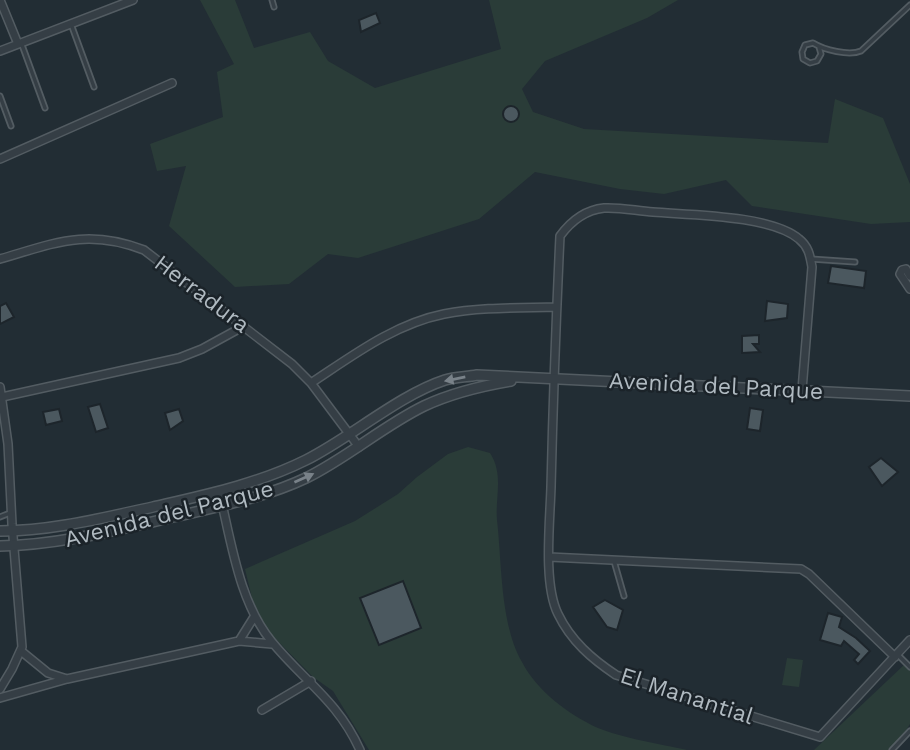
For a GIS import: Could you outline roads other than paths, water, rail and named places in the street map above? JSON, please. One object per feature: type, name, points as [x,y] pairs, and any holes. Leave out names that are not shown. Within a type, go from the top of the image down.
[{"type":"street","points":[[0,0],[20,44]]},
{"type":"street","points":[[0,51],[133,0]]},
{"type":"street","points":[[0,159],[172,83]]},
{"type":"street","name":"El Manantial","points":[[811,259],[810,252],[800,239],[782,228],[722,216],[605,208],[584,214],[569,224],[560,236],[556,307],[549,557],[551,594],[557,613],[572,637],[600,664],[616,675],[820,737],[910,640]]},
{"type":"street","name":"Herradura","points":[[0,259],[69,239],[88,238],[126,243],[144,250],[292,364],[311,383],[359,447]]},
{"type":"street","points":[[802,390],[811,259]]},
{"type":"street","points":[[910,276],[906,269],[900,274],[910,289]]},
{"type":"street","points":[[311,383],[357,352],[420,321],[443,314],[468,311],[556,307]]},
{"type":"street","points":[[0,689],[22,647],[8,444],[1,392],[179,358],[244,326]]},
{"type":"street","name":"Avenida del Parque","points":[[0,531],[75,524],[219,491],[294,466],[407,399],[445,380],[477,375],[523,379]]},
{"type":"street","name":"Avenida del Parque","points":[[0,546],[85,536],[222,505],[301,480],[330,466],[423,407],[484,386],[523,379],[554,377],[910,396]]},
{"type":"street","points":[[219,491],[244,590],[254,617],[272,644],[311,681],[347,725],[360,750]]},
{"type":"street","points":[[549,557],[801,569],[896,656]]},
{"type":"street","points":[[239,641],[254,617]]},
{"type":"street","points":[[0,698],[67,679],[239,641],[272,644]]},
{"type":"street","points":[[21,651],[48,673],[67,679]]},
{"type":"street","points":[[262,710],[311,681]]},
{"type":"lane","points":[[272,0],[274,7]]},
{"type":"lane","points":[[819,47],[821,54],[817,61],[810,63],[803,59],[805,45],[813,43],[819,47],[855,54],[910,5]]},
{"type":"lane","points":[[71,24],[94,87]]},
{"type":"lane","points":[[20,44],[45,108]]},
{"type":"lane","points":[[0,96],[12,126]]},
{"type":"lane","points":[[811,259],[855,262]]},
{"type":"lane","points":[[0,517],[12,513]]},
{"type":"lane","points":[[614,561],[624,596]]},
{"type":"lane","points":[[896,656],[910,667]]},
{"type":"lane","points":[[892,750],[910,731]]}]
